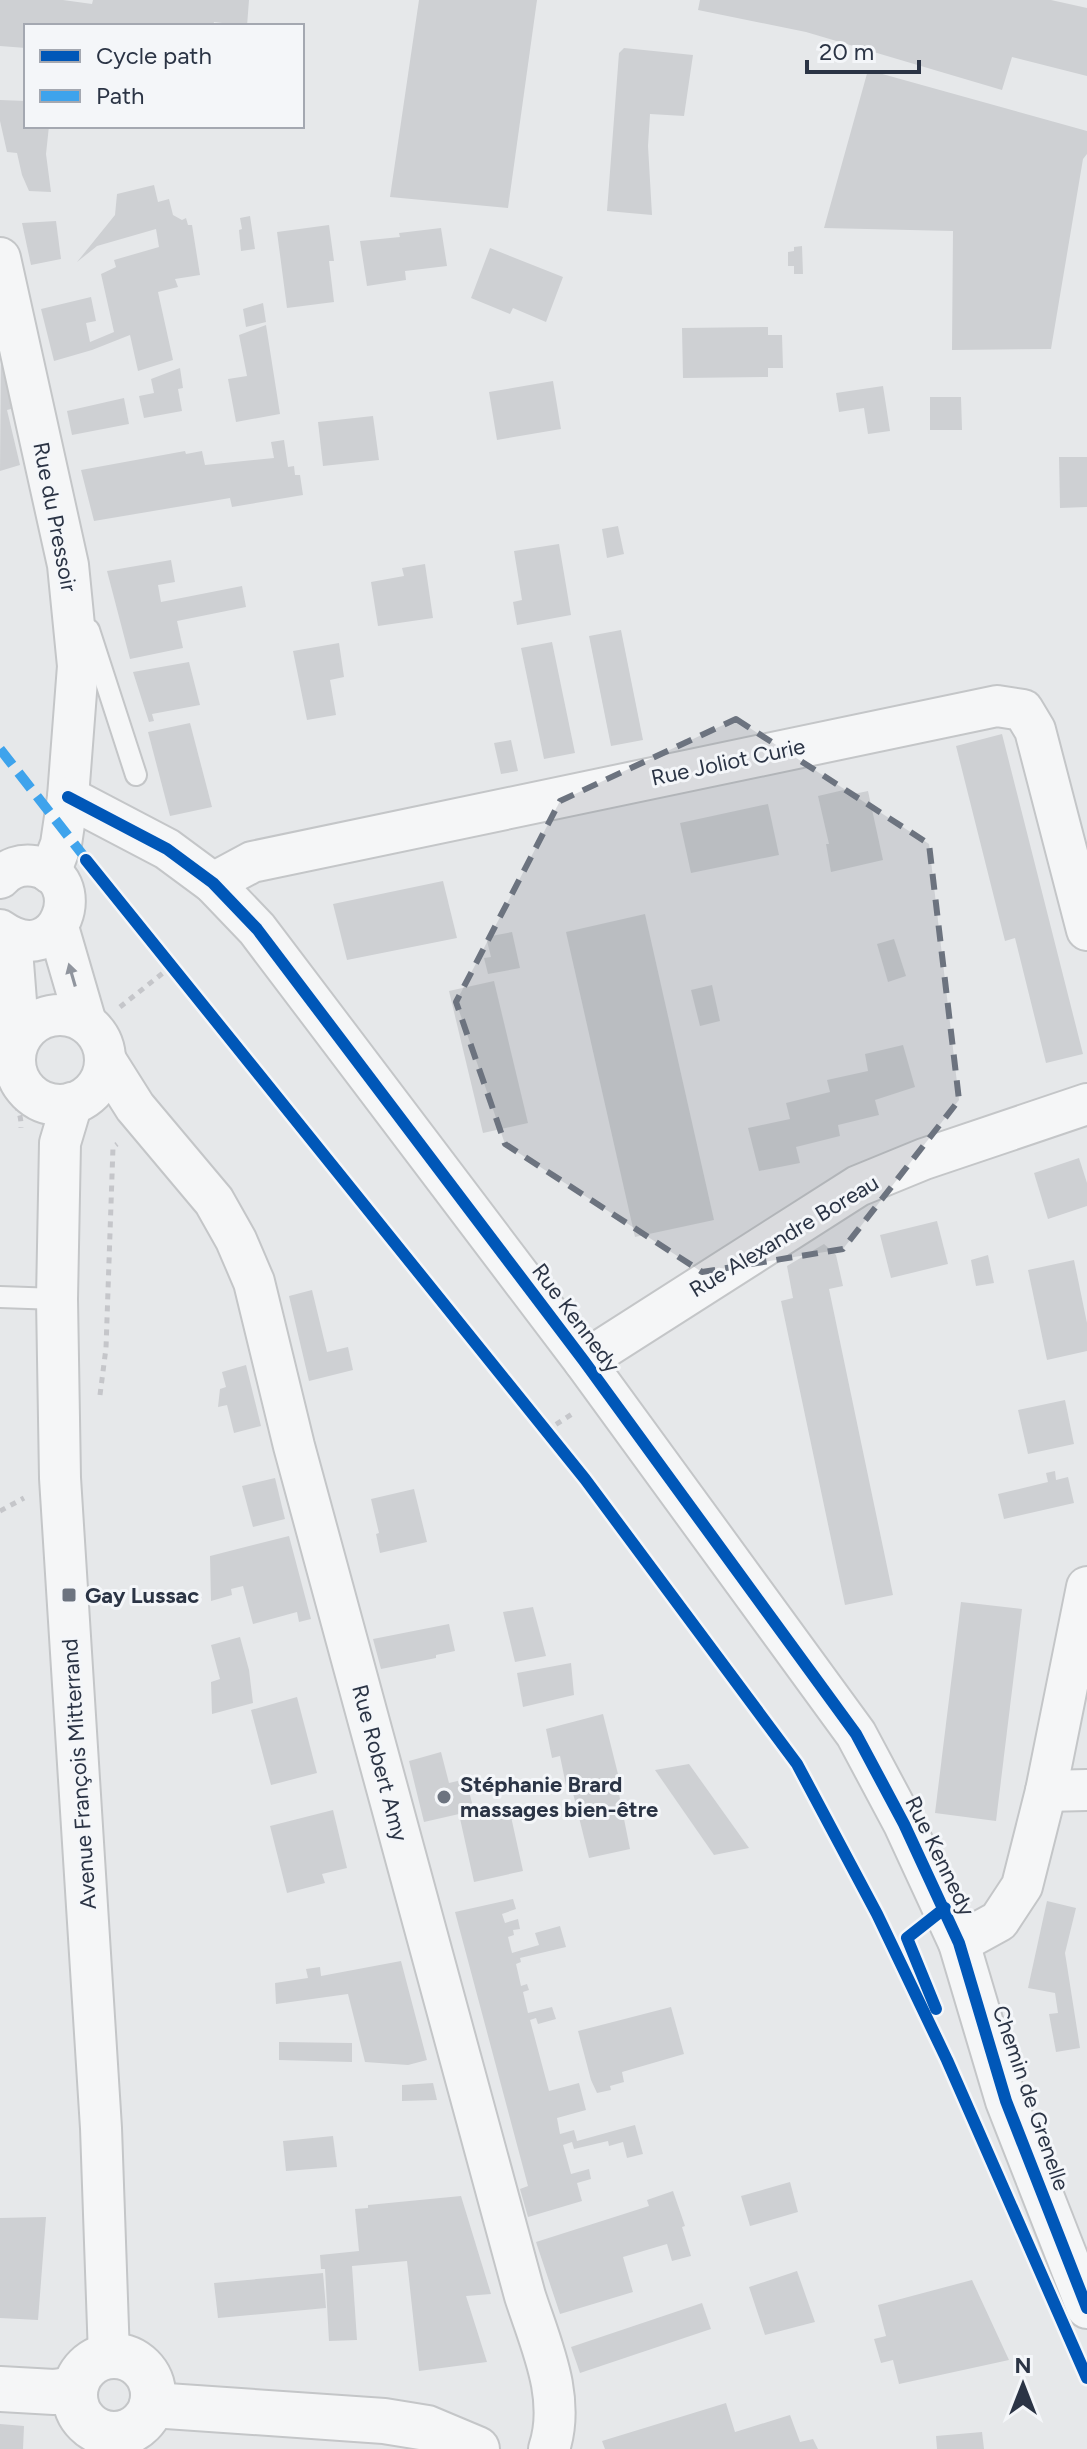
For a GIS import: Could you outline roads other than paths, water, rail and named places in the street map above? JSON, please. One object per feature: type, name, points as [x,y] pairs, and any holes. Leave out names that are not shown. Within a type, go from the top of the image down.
[{"type":"street","name":"Rue du Pressoir","points":[[0,258],[68,565],[78,666],[68,797],[61,844],[50,873]]},
{"type":"street","name":"Rue Joliot Curie","points":[[213,883],[252,862],[997,706],[1023,710],[1035,730],[1087,930]]},
{"type":"street","name":"Rue Kennedy","points":[[68,797],[167,849],[213,883],[257,929],[584,1361],[856,1734],[904,1824],[959,1943]]},
{"type":"street","points":[[0,878],[16,867],[40,867],[59,881],[66,905],[58,927],[48,936],[36,941],[23,941],[5,934],[19,1040]]},
{"type":"street","points":[[58,927],[102,1016],[97,1033],[103,1046],[76,1089],[24,1087],[17,1076],[15,1052],[28,1027],[41,1018],[56,1015],[102,1016]]},
{"type":"street","name":"Rue Robert Amy","points":[[76,1089],[142,1114],[214,1201],[236,1240],[254,1282],[294,1446],[525,2296],[554,2386],[554,2433],[549,2449]]},
{"type":"street","name":"Avenue François Mitterrand","points":[[76,1089],[60,1143],[57,1299],[60,1478],[101,2128],[109,2356]]},
{"type":"street","name":"Rue Alexandre Boreau","points":[[584,1361],[858,1186],[924,1159],[1087,1104]]},
{"type":"street","points":[[959,1943],[999,1921],[1022,1886],[1046,1791],[1087,1587]]},
{"type":"street","points":[[1046,1791],[1087,1790]]},
{"type":"street","name":"Chemin de Grenelle","points":[[959,1943],[1006,2101],[1087,2308]]},
{"type":"street","points":[[109,2356],[134,2361],[144,2370],[150,2380],[152,2405],[137,2426],[114,2441],[89,2425],[75,2403],[75,2389],[86,2367],[109,2356]]},
{"type":"street","points":[[0,2389],[54,2392],[75,2389]]},
{"type":"street","points":[[152,2405],[384,2421],[427,2428],[477,2449]]},
{"type":"lane","points":[[68,565],[136,775]]},
{"type":"lane","points":[[0,1297],[57,1299]]},
{"type":"place","name":"Gay Lussac","points":[[69,1595]]},
{"type":"place","name":"Stéphanie Brard massages bien-être","points":[[444,1797]]}]
